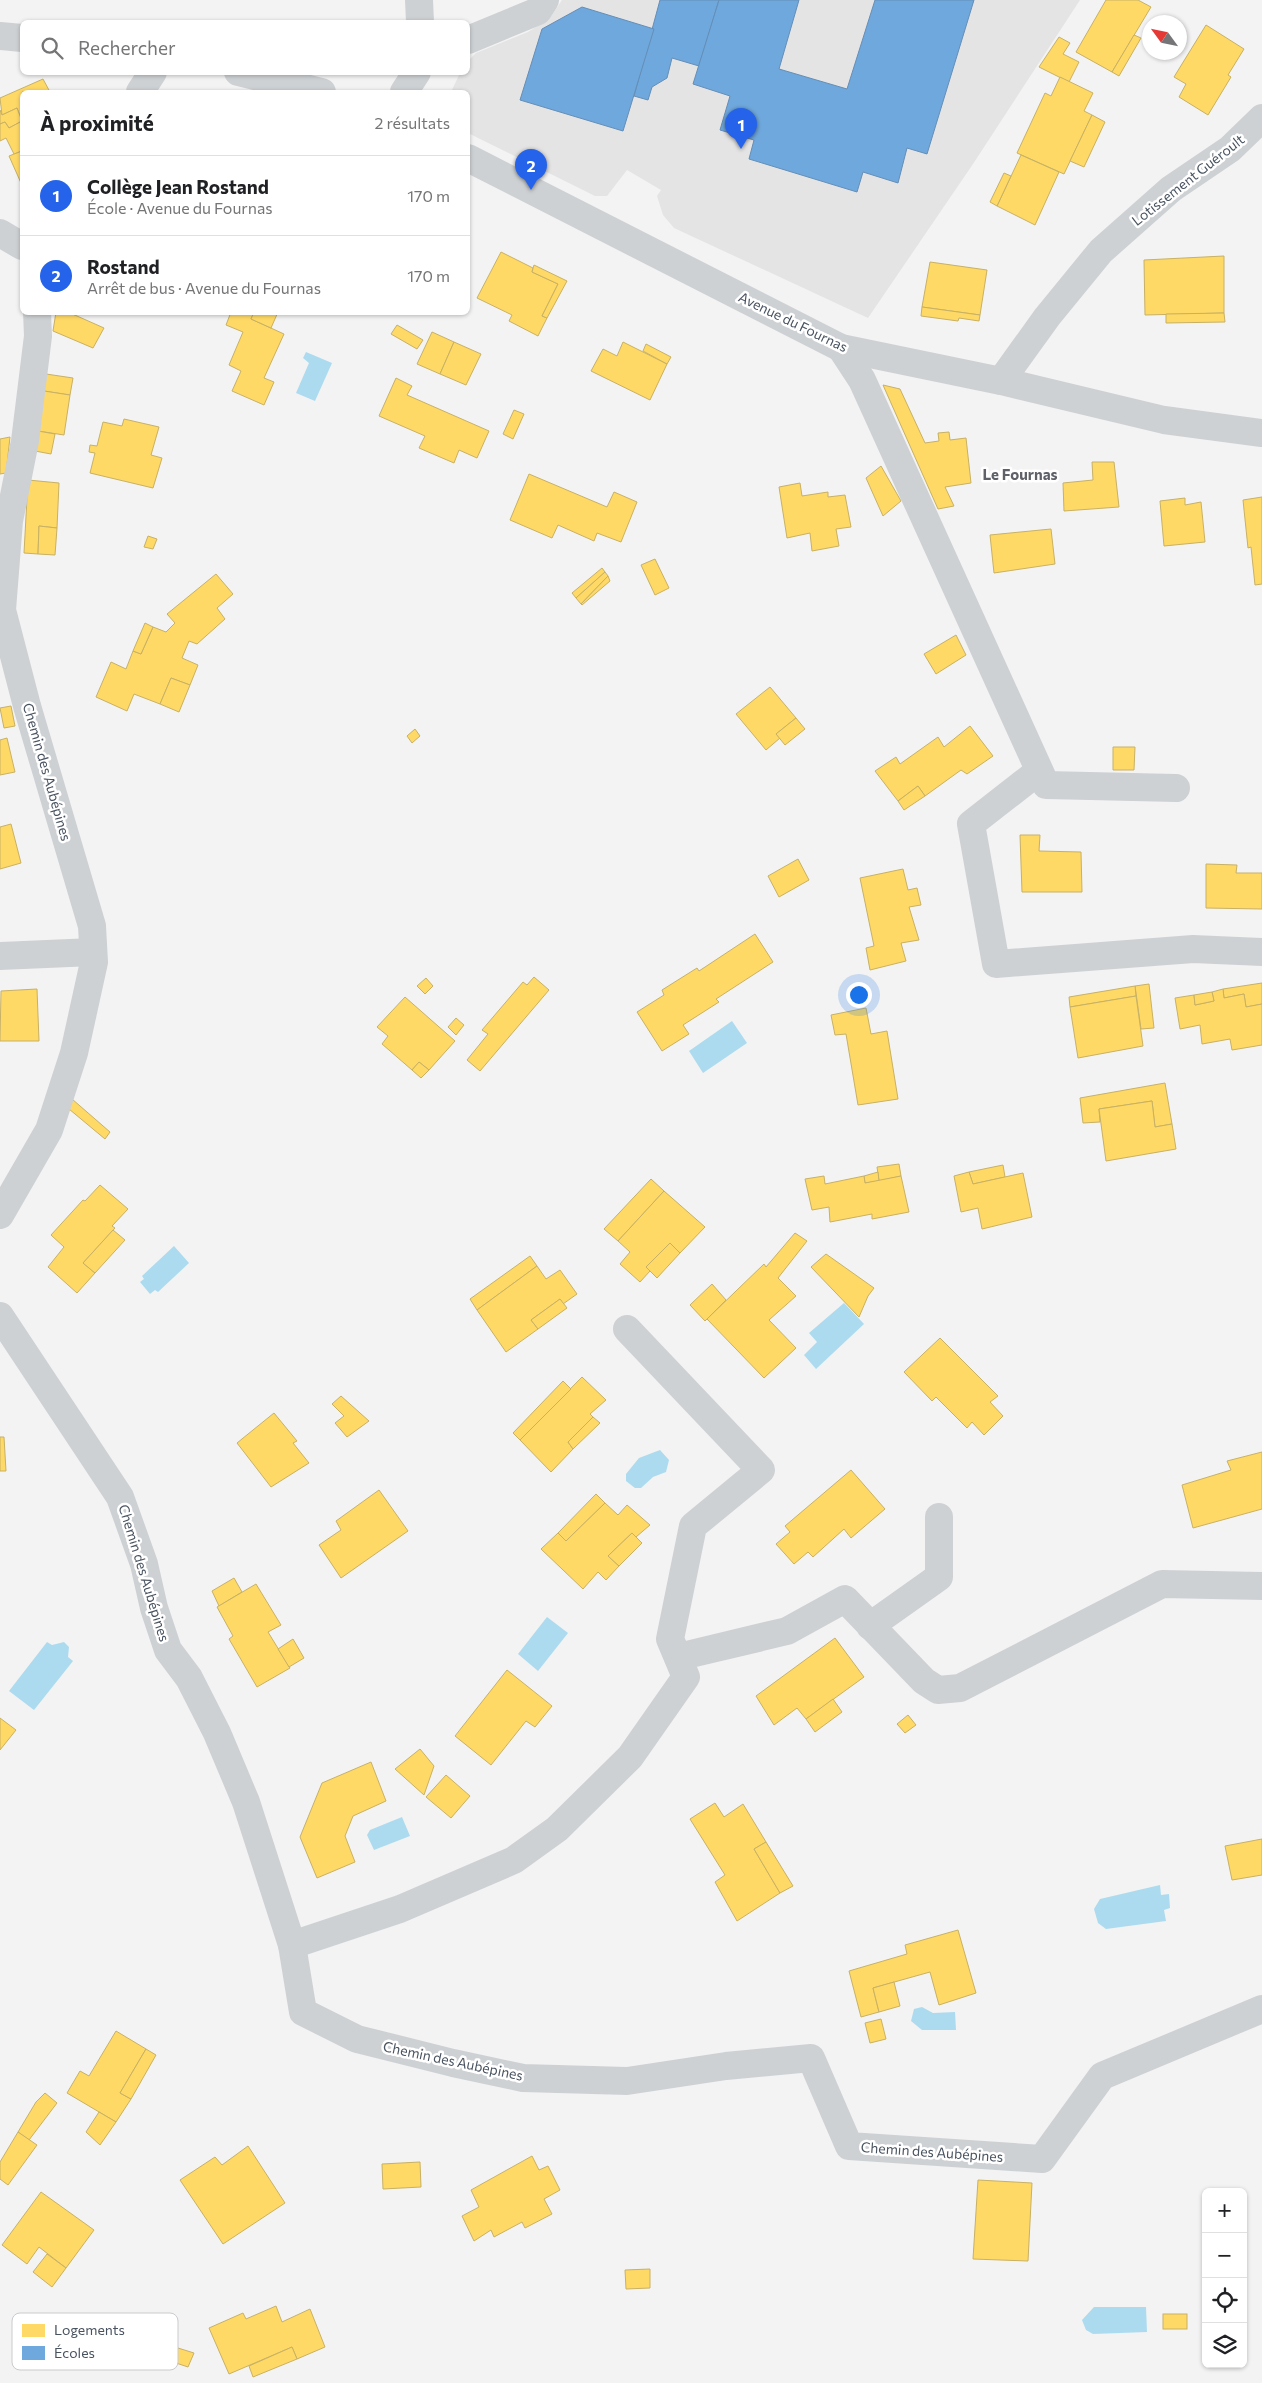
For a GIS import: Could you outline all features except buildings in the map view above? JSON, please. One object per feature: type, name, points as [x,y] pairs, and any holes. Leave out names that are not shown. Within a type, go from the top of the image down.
[{"type":"street","points":[[419,0],[420,20]]},
{"type":"street","points":[[470,39],[538,11],[545,0]]},
{"type":"street","points":[[0,36],[20,38]]},
{"type":"street","points":[[141,90],[151,75]]},
{"type":"street","points":[[251,75],[314,90]]},
{"type":"street","points":[[405,90],[415,75]]},
{"type":"street","name":"Lotissement Guéroult","points":[[1001,381],[1047,316],[1101,251],[1171,189],[1230,149],[1262,118]]},
{"type":"street","name":"Avenue du Fournas","points":[[470,159],[841,348],[1001,381],[1164,420],[1262,433]]},
{"type":"street","points":[[0,233],[20,245]]},
{"type":"street","name":"Chemin des Aubépines","points":[[0,1215],[49,1130],[74,1054],[94,962],[92,926],[27,706],[2,610],[9,521],[25,441],[38,336],[37,315]]},
{"type":"street","points":[[841,348],[862,380],[1046,785],[1176,788]]},
{"type":"street","points":[[1040,771],[971,824],[996,964],[1193,949],[1262,952]]},
{"type":"street","points":[[0,956],[94,952]]},
{"type":"street","name":"Chemin des Aubépines","points":[[0,1316],[120,1497],[144,1564],[154,1608],[168,1650],[189,1678],[217,1733],[246,1802],[292,1944],[303,2012],[358,2039],[453,2064],[523,2078],[627,2081],[726,2066],[811,2058],[849,2146],[1042,2159],[1102,2076],[1262,2009]]},
{"type":"street","points":[[292,1944],[400,1909],[514,1860],[558,1829],[636,1749],[686,1677],[670,1639],[693,1526],[761,1470],[627,1329]]},
{"type":"street","points":[[870,1626],[939,1577],[939,1517]]},
{"type":"street","points":[[678,1657],[787,1631],[845,1599],[924,1681],[938,1690],[960,1688],[1162,1584],[1262,1586]]},
{"type":"shaded area","points":[[562,0],[1080,0],[973,164],[868,318],[674,228],[663,215],[657,196],[661,190],[627,170],[607,196],[595,196],[470,134],[470,90],[452,90],[459,75],[470,75],[470,59],[476,53],[528,32],[550,18]]},
{"type":"water","points":[[306,352],[332,363],[315,401],[296,393],[309,363],[303,358]]},
{"type":"water","points":[[732,1021],[747,1043],[703,1073],[689,1051]]},
{"type":"water","points":[[174,1246],[189,1263],[158,1292],[155,1290],[150,1294],[140,1282],[144,1279],[142,1276]]},
{"type":"water","points":[[844,1303],[864,1324],[816,1369],[804,1355],[817,1342],[809,1333]]},
{"type":"water","points":[[660,1450],[669,1460],[666,1472],[653,1477],[641,1488],[635,1488],[626,1481],[626,1474],[639,1458]]},
{"type":"water","points":[[547,1617],[568,1633],[538,1671],[518,1654]]},
{"type":"water","points":[[47,1642],[52,1645],[64,1642],[69,1647],[68,1657],[73,1661],[34,1710],[9,1691]]},
{"type":"water","points":[[402,1817],[410,1836],[374,1850],[367,1835],[370,1830]]},
{"type":"water","points":[[1160,1885],[1161,1895],[1169,1894],[1170,1908],[1164,1910],[1166,1921],[1106,1929],[1098,1923],[1094,1909],[1100,1899]]},
{"type":"water","points":[[922,2007],[933,2013],[955,2012],[956,2030],[922,2030],[911,2021],[914,2009]]},
{"type":"water","points":[[1094,2307],[1146,2307],[1147,2332],[1093,2334],[1086,2330],[1082,2320]]},
{"type":"place","name":"Collège Jean Rostand","points":[[741,149]]},
{"type":"place","name":"Rostand","points":[[531,190]]},
{"type":"district","name":"Le Fournas","points":[[1020,475]]}]
